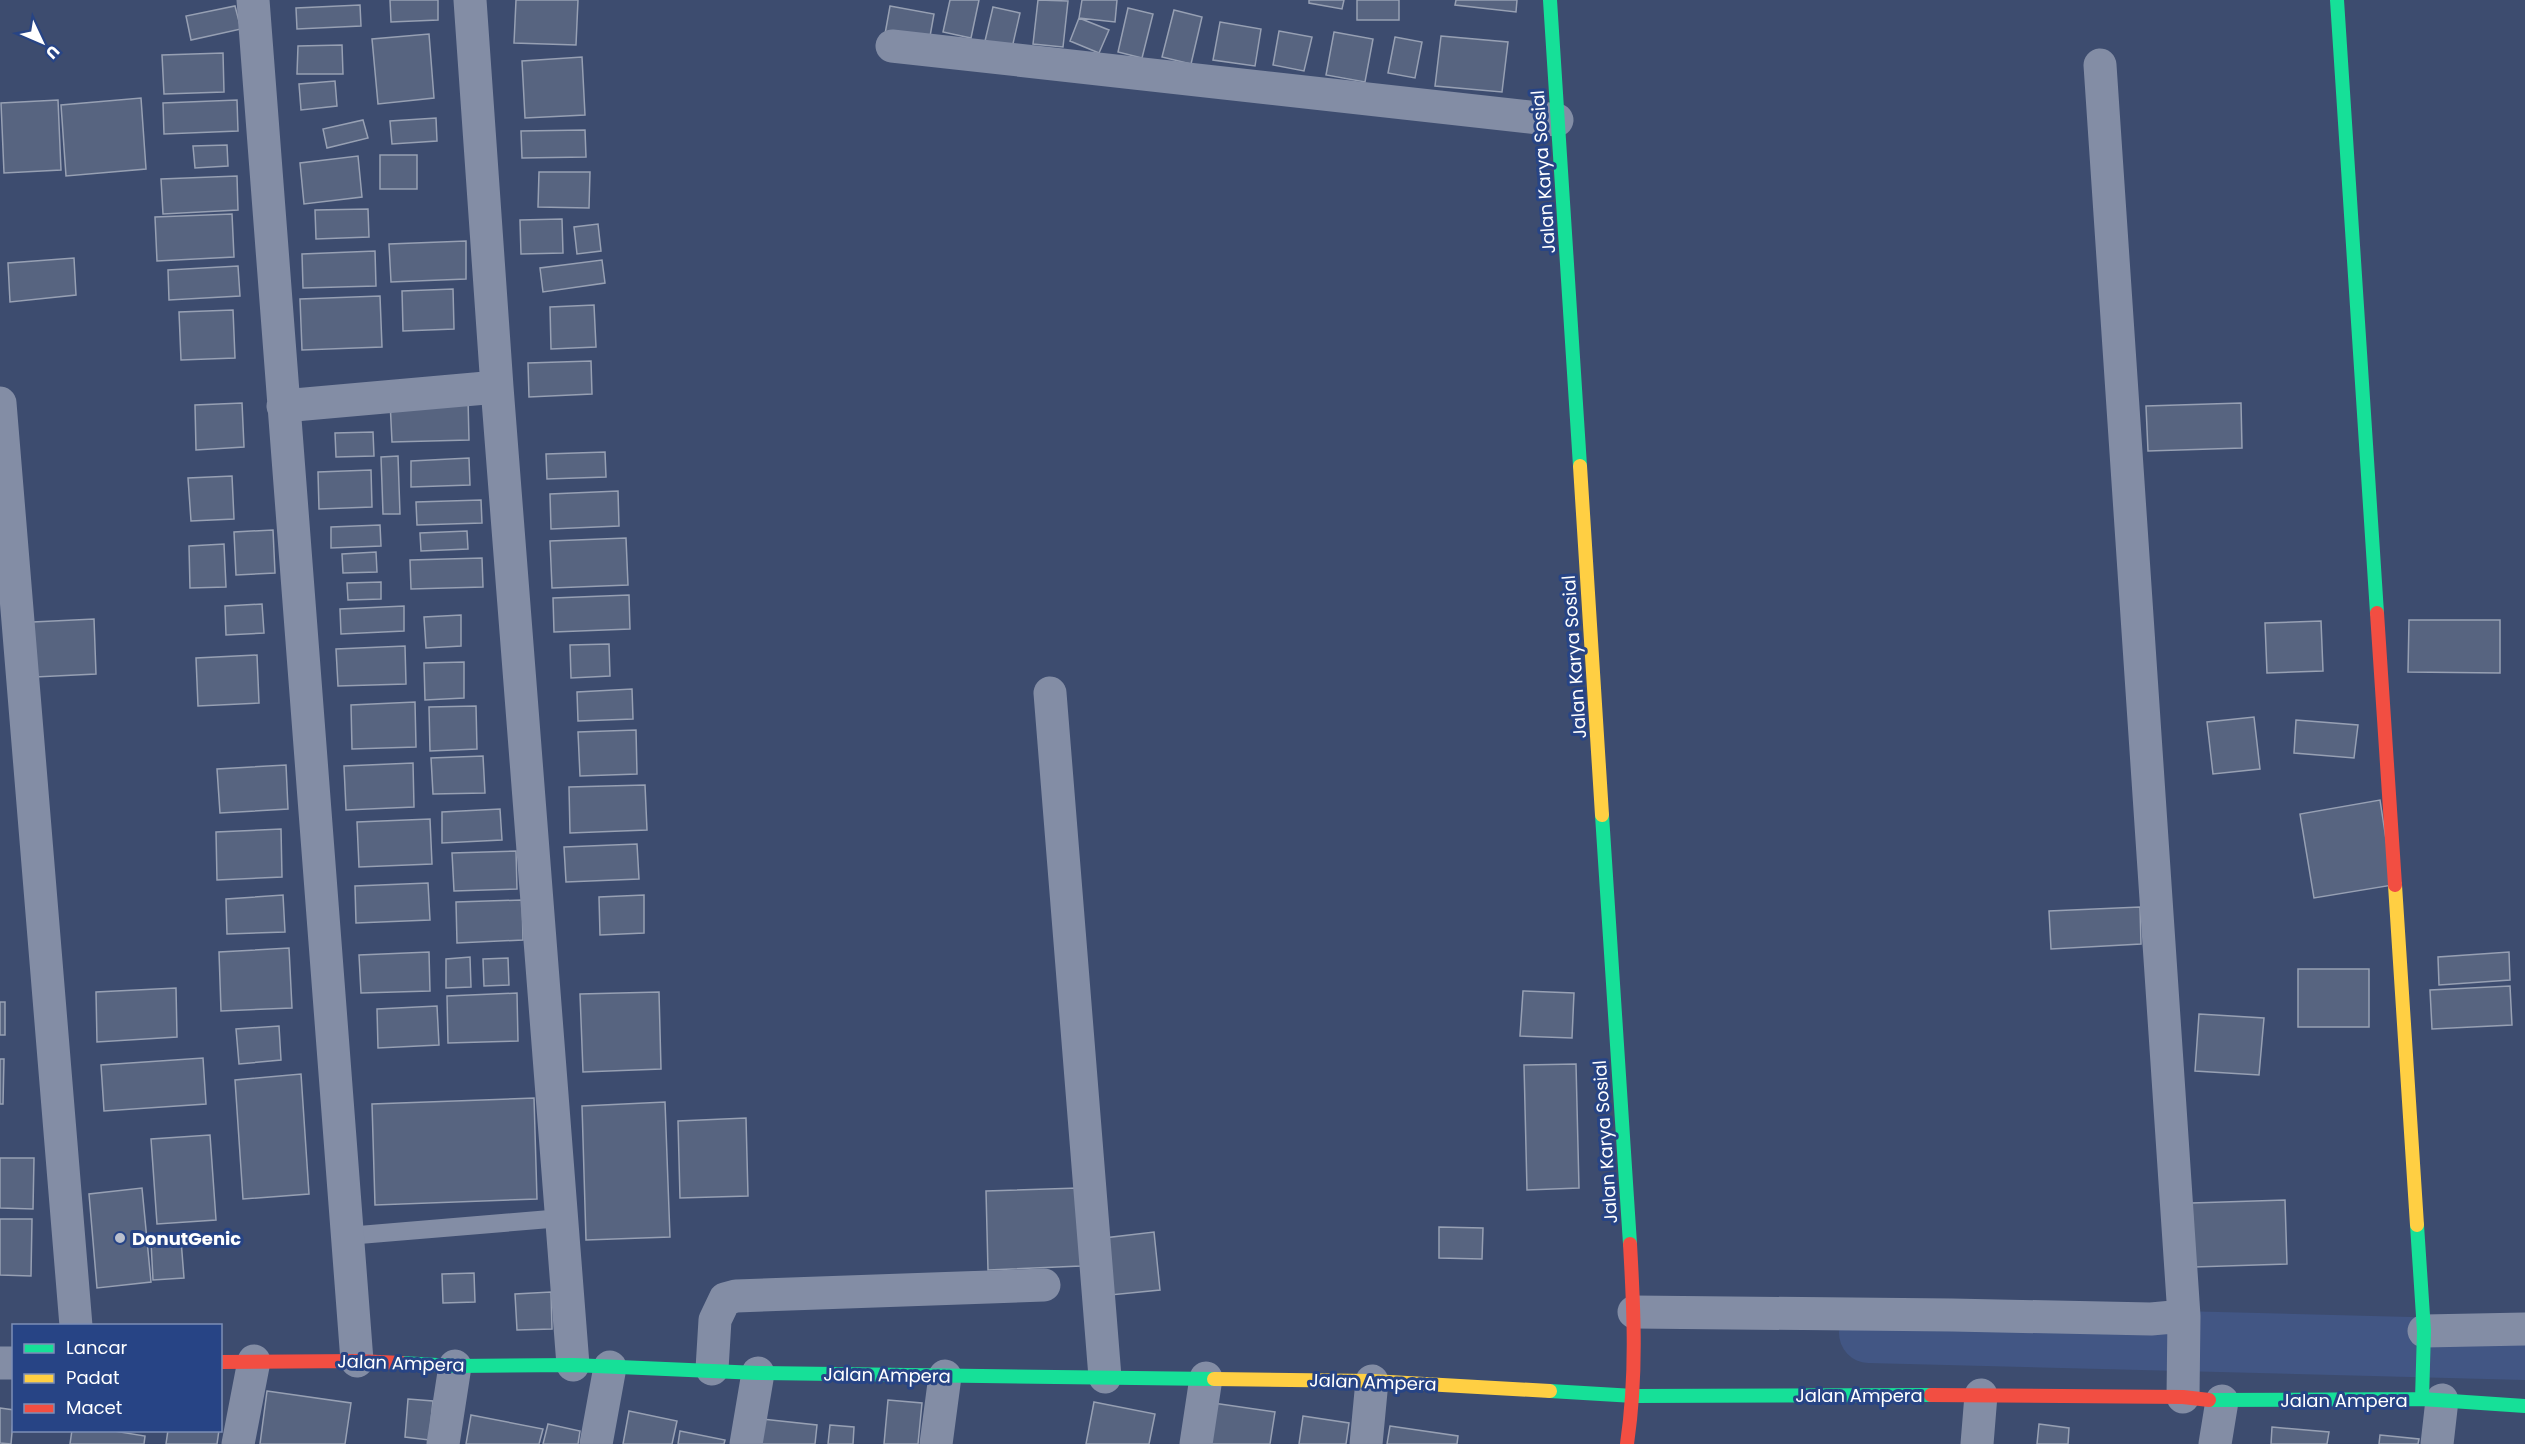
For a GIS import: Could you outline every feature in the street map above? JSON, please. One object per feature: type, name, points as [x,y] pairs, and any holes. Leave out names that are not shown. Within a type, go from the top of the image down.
[{"type":"street","points":[[253,0],[357,1361]]},
{"type":"street","points":[[470,0],[497,387],[573,1365]]},
{"type":"street","name":"Jalan Karya Sosial","points":[[1550,0],[1635,1319],[1634,1396],[1627,1444]]},
{"type":"street","points":[[2337,0],[2428,1396],[2437,1444]]},
{"type":"street","points":[[892,46],[1557,120]]},
{"type":"street","points":[[2100,65],[2184,1321],[2183,1389]]},
{"type":"street","points":[[283,406],[497,387]]},
{"type":"street","points":[[0,403],[76,1324]]},
{"type":"street","points":[[1050,693],[1105,1377]]},
{"type":"street","points":[[713,1363],[715,1320],[724,1299],[736,1296],[1044,1285]]},
{"type":"street","points":[[1635,1319],[1952,1315],[2184,1321]]},
{"type":"street","points":[[2424,1335],[2525,1329]]},
{"type":"street","points":[[238,1444],[254,1361]]},
{"type":"street","name":"Jalan Ampera","points":[[222,1362],[357,1361],[455,1366],[610,1366],[713,1363],[758,1372],[1372,1381],[1634,1396],[1981,1395],[2183,1389],[2222,1401],[2428,1396],[2525,1406]]},
{"type":"street","points":[[443,1444],[455,1366]]},
{"type":"street","points":[[596,1444],[610,1366]]},
{"type":"street","points":[[746,1444],[758,1372]]},
{"type":"street","points":[[936,1444],[945,1376]]},
{"type":"street","points":[[1196,1444],[1206,1378]]},
{"type":"street","points":[[1366,1444],[1372,1381]]},
{"type":"street","points":[[1977,1444],[1981,1395]]},
{"type":"street","points":[[2216,1444],[2222,1401]]},
{"type":"lane","points":[[347,1236],[562,1218]]},
{"type":"building","points":[[390,0],[438,0],[438,20],[391,22]]},
{"type":"building","points":[[516,0],[578,0],[576,45],[514,43]]},
{"type":"building","points":[[950,0],[979,0],[971,38],[943,32]]},
{"type":"building","points":[[1038,0],[1068,1],[1063,47],[1033,44]]},
{"type":"building","points":[[1082,0],[1117,0],[1115,22],[1079,18]]},
{"type":"building","points":[[1309,0],[1344,0],[1342,9],[1309,3]]},
{"type":"building","points":[[1357,0],[1399,0],[1399,20],[1357,20]]},
{"type":"building","points":[[1456,0],[1517,0],[1516,12],[1455,5]]},
{"type":"building","points":[[360,5],[361,26],[297,29],[296,8]]},
{"type":"building","points":[[235,6],[241,29],[191,40],[186,16]]},
{"type":"building","points":[[890,6],[934,14],[929,42],[885,34]]},
{"type":"building","points":[[993,7],[1020,13],[1012,48],[985,41]]},
{"type":"building","points":[[1128,8],[1153,14],[1142,58],[1118,52]]},
{"type":"building","points":[[1174,10],[1202,17],[1191,64],[1162,57]]},
{"type":"building","points":[[1079,18],[1109,30],[1099,53],[1070,41]]},
{"type":"building","points":[[1220,22],[1261,29],[1255,66],[1213,60]]},
{"type":"building","points":[[1279,31],[1312,37],[1304,71],[1273,65]]},
{"type":"building","points":[[1334,32],[1373,39],[1365,82],[1326,75]]},
{"type":"building","points":[[429,34],[434,98],[378,104],[372,39]]},
{"type":"building","points":[[1441,36],[1508,42],[1502,92],[1435,86]]},
{"type":"building","points":[[1395,37],[1422,42],[1415,78],[1388,73]]},
{"type":"building","points":[[342,45],[343,74],[297,74],[298,46]]},
{"type":"building","points":[[223,53],[224,92],[164,94],[162,55]]},
{"type":"building","points":[[582,57],[585,115],[525,118],[522,61]]},
{"type":"building","points":[[335,81],[337,106],[301,110],[299,84]]},
{"type":"building","points":[[141,98],[146,169],[66,176],[61,105]]},
{"type":"building","points":[[58,100],[61,170],[4,173],[1,103]]},
{"type":"building","points":[[237,100],[238,131],[164,134],[163,103]]},
{"type":"building","points":[[436,118],[437,141],[392,144],[390,121]]},
{"type":"building","points":[[363,120],[368,138],[327,148],[323,129]]},
{"type":"building","points":[[585,130],[586,157],[522,158],[521,131]]},
{"type":"building","points":[[227,145],[228,166],[195,168],[193,146]]},
{"type":"building","points":[[380,155],[417,155],[417,189],[380,189]]},
{"type":"building","points":[[358,156],[362,197],[304,204],[300,163]]},
{"type":"building","points":[[539,172],[590,172],[589,208],[538,207]]},
{"type":"building","points":[[237,176],[238,210],[163,214],[161,179]]},
{"type":"building","points":[[368,209],[369,237],[316,239],[315,210]]},
{"type":"building","points":[[232,214],[234,257],[157,261],[155,217]]},
{"type":"building","points":[[562,219],[563,253],[521,254],[520,220]]},
{"type":"building","points":[[598,224],[601,251],[577,254],[574,227]]},
{"type":"building","points":[[466,241],[466,279],[391,282],[389,244]]},
{"type":"building","points":[[375,251],[376,286],[303,288],[302,254]]},
{"type":"building","points":[[74,258],[76,295],[10,302],[8,263]]},
{"type":"building","points":[[602,260],[605,283],[543,292],[540,268]]},
{"type":"building","points":[[238,266],[240,296],[169,300],[168,270]]},
{"type":"building","points":[[453,289],[454,329],[403,331],[402,291]]},
{"type":"building","points":[[380,296],[382,347],[302,350],[300,299]]},
{"type":"building","points":[[594,305],[596,347],[551,349],[550,307]]},
{"type":"building","points":[[233,310],[235,358],[181,360],[179,312]]},
{"type":"building","points":[[591,361],[592,394],[529,397],[528,363]]},
{"type":"building","points":[[468,399],[469,440],[392,442],[390,401]]},
{"type":"building","points":[[242,403],[244,447],[196,450],[195,405]]},
{"type":"building","points":[[2241,403],[2242,448],[2148,451],[2146,406]]},
{"type":"building","points":[[373,432],[374,456],[336,457],[335,433]]},
{"type":"building","points":[[605,452],[606,477],[547,479],[546,454]]},
{"type":"building","points":[[398,456],[400,514],[383,514],[381,457]]},
{"type":"building","points":[[469,458],[470,485],[411,487],[411,461]]},
{"type":"building","points":[[371,470],[372,507],[319,509],[318,472]]},
{"type":"building","points":[[232,476],[234,519],[191,521],[188,478]]},
{"type":"building","points":[[618,491],[619,526],[551,529],[550,494]]},
{"type":"building","points":[[481,500],[482,523],[417,525],[416,502]]},
{"type":"building","points":[[380,525],[381,546],[331,548],[331,527]]},
{"type":"building","points":[[273,530],[275,573],[236,575],[234,532]]},
{"type":"building","points":[[467,531],[468,549],[421,551],[420,533]]},
{"type":"building","points":[[626,538],[628,585],[552,588],[550,541]]},
{"type":"building","points":[[224,544],[226,587],[190,588],[189,546]]},
{"type":"building","points":[[376,552],[377,572],[343,573],[342,554]]},
{"type":"building","points":[[482,558],[483,587],[411,589],[410,560]]},
{"type":"building","points":[[381,582],[381,599],[348,600],[347,583]]},
{"type":"building","points":[[629,595],[630,629],[554,632],[553,598]]},
{"type":"building","points":[[262,604],[264,633],[226,635],[225,606]]},
{"type":"building","points":[[404,606],[404,631],[341,634],[340,609]]},
{"type":"building","points":[[461,615],[461,646],[426,648],[424,617]]},
{"type":"building","points":[[94,619],[96,674],[35,677],[33,622]]},
{"type":"building","points":[[2409,620],[2500,620],[2500,673],[2408,672]]},
{"type":"building","points":[[2321,621],[2323,671],[2267,673],[2265,623]]},
{"type":"building","points":[[609,644],[610,676],[571,678],[570,645]]},
{"type":"building","points":[[405,646],[406,684],[338,686],[336,649]]},
{"type":"building","points":[[257,655],[259,703],[198,706],[196,658]]},
{"type":"building","points":[[464,662],[464,698],[425,700],[424,663]]},
{"type":"building","points":[[632,689],[633,719],[578,721],[577,692]]},
{"type":"building","points":[[415,702],[416,747],[352,749],[351,705]]},
{"type":"building","points":[[476,706],[477,749],[430,751],[429,707]]},
{"type":"building","points":[[2254,717],[2260,769],[2213,774],[2207,722]]},
{"type":"building","points":[[2296,720],[2358,725],[2354,758],[2294,753]]},
{"type":"building","points":[[636,730],[637,774],[580,776],[578,732]]},
{"type":"building","points":[[483,756],[485,793],[433,794],[431,758]]},
{"type":"building","points":[[413,763],[414,807],[346,810],[344,766]]},
{"type":"building","points":[[286,765],[288,809],[220,813],[217,769]]},
{"type":"building","points":[[645,785],[647,830],[570,833],[569,787]]},
{"type":"building","points":[[2380,800],[2393,885],[2314,898],[2300,814]]},
{"type":"building","points":[[500,809],[502,840],[442,843],[442,812]]},
{"type":"building","points":[[430,819],[432,864],[359,867],[357,822]]},
{"type":"building","points":[[281,829],[282,877],[217,880],[216,832]]},
{"type":"building","points":[[637,844],[639,879],[566,882],[564,847]]},
{"type":"building","points":[[516,851],[517,889],[454,891],[452,853]]},
{"type":"building","points":[[428,883],[430,920],[356,923],[355,886]]},
{"type":"building","points":[[283,895],[285,932],[227,934],[226,899]]},
{"type":"building","points":[[644,895],[644,933],[600,935],[599,897]]},
{"type":"building","points":[[522,900],[523,940],[457,943],[456,902]]},
{"type":"building","points":[[2140,907],[2141,944],[2051,949],[2049,911]]},
{"type":"building","points":[[289,948],[292,1008],[221,1011],[219,952]]},
{"type":"building","points":[[429,952],[430,991],[361,993],[359,955]]},
{"type":"building","points":[[2509,952],[2510,980],[2439,985],[2438,957]]},
{"type":"building","points":[[470,957],[471,987],[446,988],[446,959]]},
{"type":"building","points":[[508,958],[509,985],[484,986],[483,959]]},
{"type":"building","points":[[2298,969],[2369,969],[2369,1027],[2298,1027]]},
{"type":"building","points":[[2510,986],[2512,1025],[2432,1029],[2430,990]]},
{"type":"building","points":[[176,988],[177,1037],[97,1042],[96,992]]},
{"type":"building","points":[[1523,991],[1574,993],[1572,1038],[1520,1036]]},
{"type":"building","points":[[659,992],[661,1069],[583,1072],[580,994]]},
{"type":"building","points":[[517,993],[518,1041],[448,1043],[447,996]]},
{"type":"building","points":[[0,1002],[5,1002],[5,1035],[0,1035]]},
{"type":"building","points":[[437,1006],[439,1045],[378,1048],[377,1009]]},
{"type":"building","points":[[2199,1014],[2264,1018],[2259,1075],[2195,1071]]},
{"type":"building","points":[[279,1026],[281,1060],[239,1064],[236,1029]]},
{"type":"building","points":[[203,1058],[206,1104],[104,1111],[101,1065]]},
{"type":"building","points":[[0,1059],[4,1059],[3,1104],[0,1104]]},
{"type":"building","points":[[1576,1064],[1579,1188],[1527,1190],[1524,1065]]},
{"type":"building","points":[[301,1074],[309,1194],[243,1199],[235,1080]]},
{"type":"building","points":[[534,1098],[537,1199],[375,1205],[372,1104]]},
{"type":"building","points":[[665,1102],[670,1237],[586,1240],[582,1106]]},
{"type":"building","points":[[746,1118],[748,1196],[680,1198],[678,1121]]},
{"type":"building","points":[[210,1135],[216,1220],[157,1224],[151,1139]]},
{"type":"building","points":[[0,1158],[34,1158],[33,1209],[0,1208]]},
{"type":"building","name":"DonutGenic","points":[[142,1188],[151,1282],[97,1288],[89,1194]]},
{"type":"building","points":[[1078,1188],[1081,1266],[988,1270],[986,1191]]},
{"type":"building","points":[[2285,1200],[2287,1264],[2194,1267],[2192,1203]]},
{"type":"building","points":[[0,1219],[32,1219],[31,1276],[0,1275]]},
{"type":"building","points":[[1439,1227],[1483,1228],[1482,1259],[1439,1258]]},
{"type":"building","points":[[1154,1232],[1160,1290],[1110,1295],[1104,1238]]},
{"type":"building","points":[[181,1240],[184,1278],[153,1280],[151,1242]]},
{"type":"building","points":[[474,1273],[475,1302],[443,1303],[442,1274]]},
{"type":"building","points":[[551,1292],[552,1329],[517,1330],[515,1294]]},
{"type":"building","points":[[267,1391],[351,1403],[345,1444],[260,1444]]},
{"type":"building","points":[[408,1399],[433,1401],[429,1440],[405,1437]]},
{"type":"building","points":[[888,1400],[922,1403],[918,1444],[884,1444]]},
{"type":"building","points":[[1094,1402],[1155,1414],[1149,1444],[1086,1444]]},
{"type":"building","points":[[1213,1403],[1275,1412],[1270,1444],[1206,1444]]},
{"type":"building","points":[[0,1408],[12,1410],[11,1444],[0,1443]]},
{"type":"building","points":[[629,1411],[677,1421],[672,1444],[623,1444]]},
{"type":"building","points":[[471,1415],[543,1429],[539,1444],[466,1444]]},
{"type":"building","points":[[1303,1416],[1349,1423],[1346,1444],[1299,1444]]},
{"type":"building","points":[[762,1419],[817,1425],[815,1444],[759,1444]]},
{"type":"building","points":[[548,1424],[580,1431],[578,1444],[543,1444]]},
{"type":"building","points":[[2039,1424],[2069,1428],[2068,1444],[2037,1444]]},
{"type":"building","points":[[830,1425],[854,1427],[853,1444],[828,1444]]},
{"type":"building","points":[[1390,1426],[1458,1436],[1457,1444],[1387,1444]]},
{"type":"building","points":[[2272,1427],[2329,1432],[2327,1444],[2271,1444]]},
{"type":"building","points":[[680,1431],[725,1440],[724,1444],[678,1444]]},
{"type":"building","points":[[72,1432],[120,1432],[145,1436],[144,1444],[70,1444]]},
{"type":"building","points":[[168,1432],[219,1432],[217,1444],[166,1444]]},
{"type":"building","points":[[2380,1435],[2419,1439],[2418,1444],[2379,1444]]},
{"type":"waterway","points":[[1869,1333],[2525,1350]]},
{"type":"traffic: fast","points":[[1550,0],[1580,466]]},
{"type":"traffic: fast","points":[[2337,0],[2377,613]]},
{"type":"traffic: fast","points":[[1602,815],[1630,1244]]},
{"type":"traffic: fast","points":[[2417,1225],[2424,1331],[2422,1399]]},
{"type":"traffic: fast","points":[[402,1363],[455,1366],[573,1365],[758,1373],[1214,1379]]},
{"type":"traffic: fast","points":[[1550,1391],[1634,1396],[1931,1395]]},
{"type":"traffic: fast","points":[[2209,1400],[2422,1399],[2525,1406]]},
{"type":"traffic: slow","points":[[1580,466],[1602,815]]},
{"type":"traffic: slow","points":[[2395,885],[2417,1225]]},
{"type":"traffic: slow","points":[[1214,1379],[1372,1381],[1550,1391]]},
{"type":"traffic: jam","points":[[2377,613],[2395,885]]},
{"type":"traffic: jam","points":[[1627,1444],[1633,1369],[1630,1244]]},
{"type":"traffic: jam","points":[[222,1362],[402,1363]]},
{"type":"traffic: jam","points":[[1931,1395],[2183,1397],[2209,1400]]},
{"type":"place","name":"DonutGenic","points":[[120,1238]]}]
